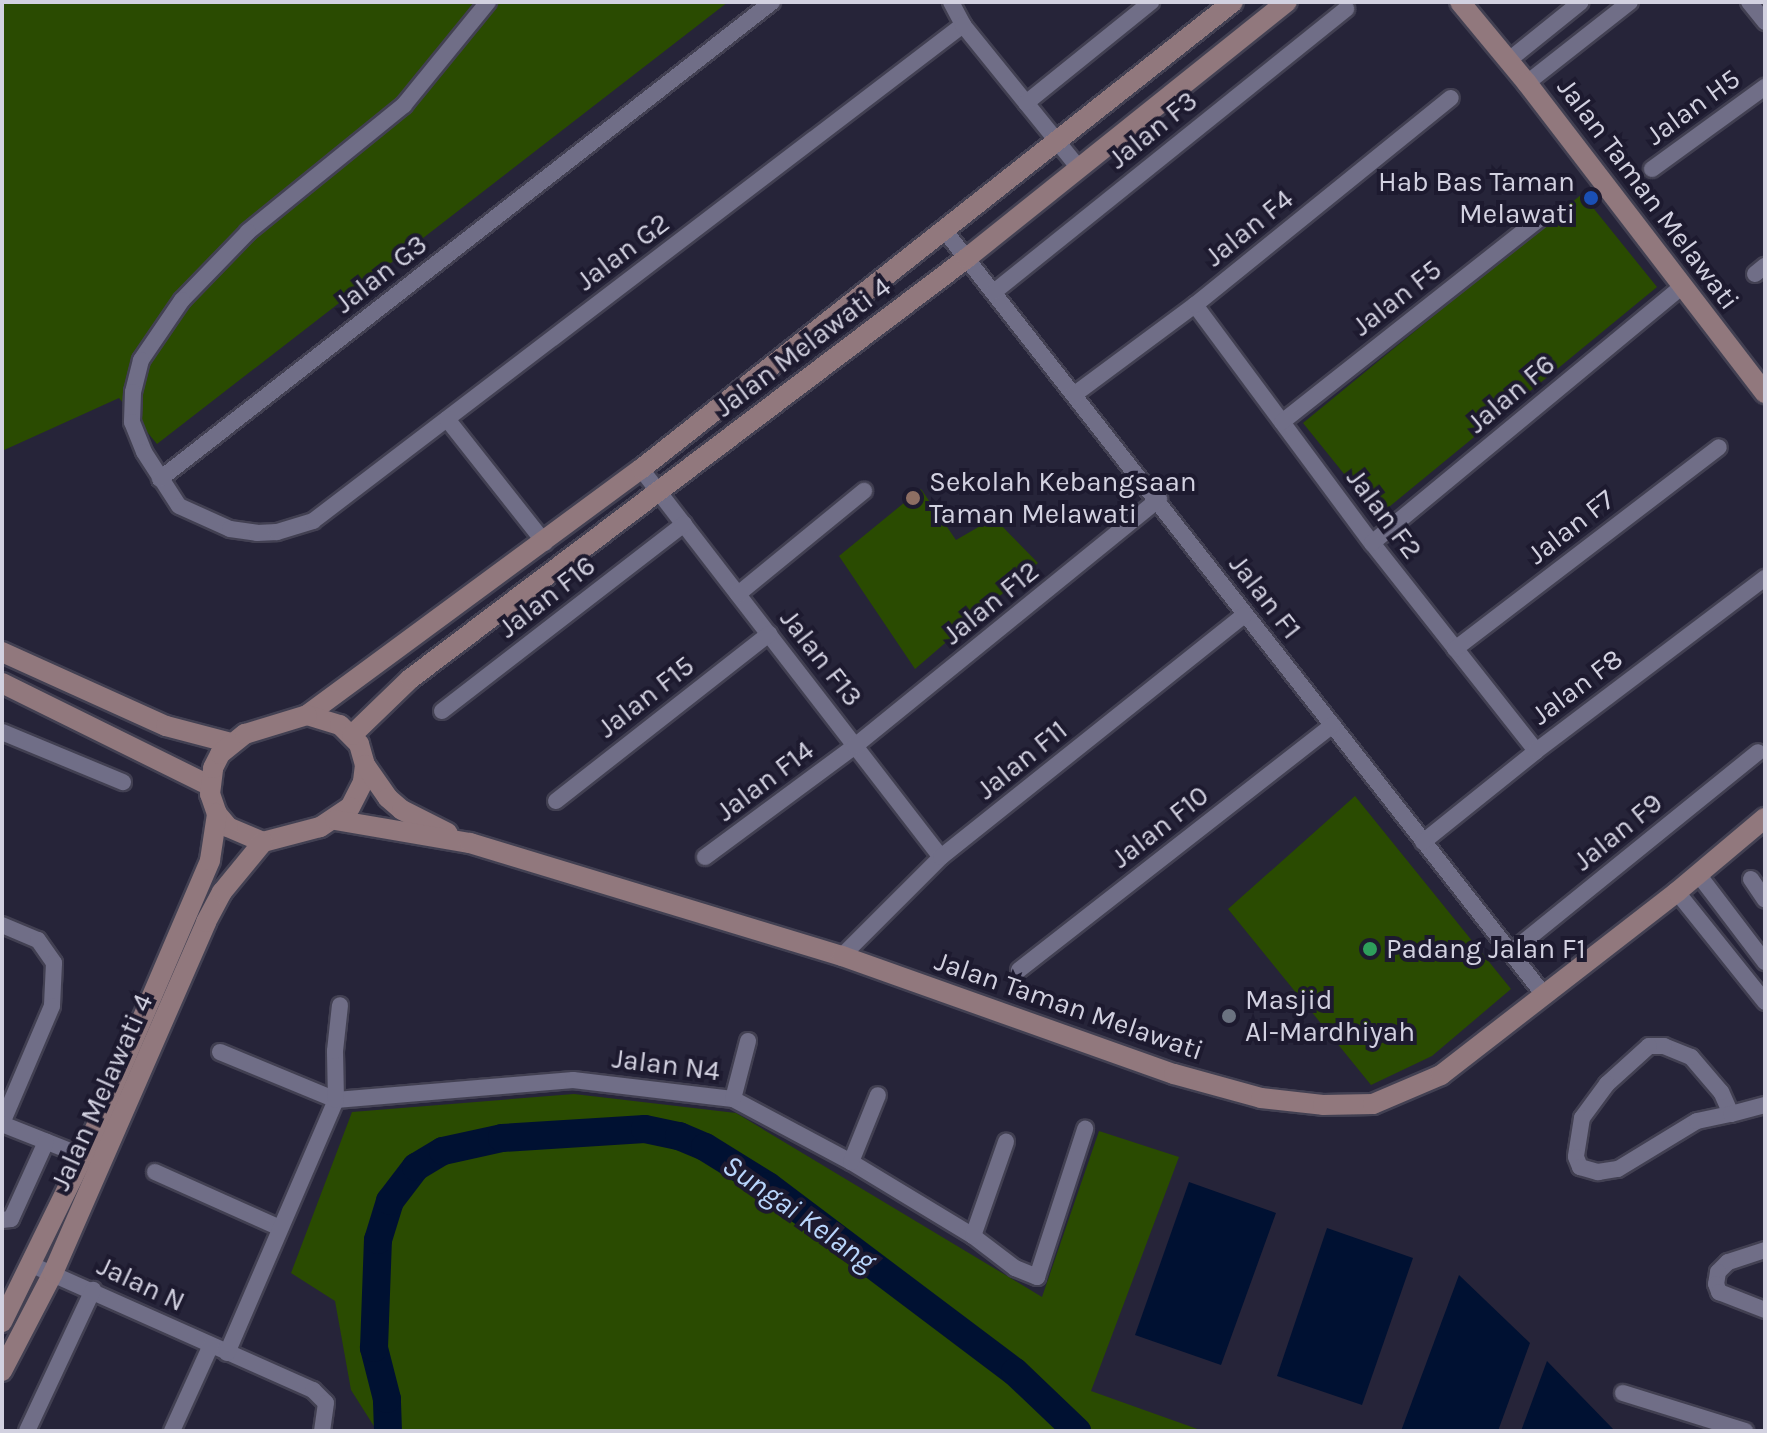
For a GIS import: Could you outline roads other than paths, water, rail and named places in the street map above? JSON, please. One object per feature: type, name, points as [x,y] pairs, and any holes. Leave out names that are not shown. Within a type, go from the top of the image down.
[{"type":"street","points":[[160,479],[132,422],[133,392],[141,360],[182,300],[248,232],[404,105],[488,2]]},
{"type":"street","name":"Jalan G3","points":[[160,479],[772,2]]},
{"type":"street","points":[[951,2],[963,25],[1079,168]]},
{"type":"street","points":[[1026,103],[1151,2]]},
{"type":"street","name":"Jalan Melawati 4","points":[[307,715],[545,543],[1233,2]]},
{"type":"street","name":"Jalan Melawati 4","points":[[352,735],[410,679],[967,258],[1287,2]]},
{"type":"street","name":"Jalan Taman Melawati","points":[[1463,2],[1765,393]]},
{"type":"street","points":[[1509,60],[1581,2]]},
{"type":"street","points":[[1527,83],[1630,2]]},
{"type":"street","points":[[1749,2],[1765,22]]},
{"type":"street","name":"Jalan F3","points":[[994,292],[1346,9]]},
{"type":"street","name":"Jalan G2","points":[[160,479],[179,506],[230,529],[277,532],[313,521],[963,25]]},
{"type":"street","name":"Jalan H5","points":[[1652,169],[1765,87]]},
{"type":"street","name":"Jalan F4","points":[[1075,394],[1195,305],[1451,98]]},
{"type":"street","name":"Jalan F5","points":[[1282,422],[1543,216]]},
{"type":"street","name":"Jalan F1","points":[[945,231],[1159,499],[1244,615],[1544,995]]},
{"type":"street","name":"Jalan F6","points":[[1372,543],[1683,286]]},
{"type":"street","name":"Jalan F2","points":[[1195,305],[1372,543],[1536,751]]},
{"type":"street","points":[[447,419],[545,543]]},
{"type":"street","name":"Jalan F7","points":[[1455,649],[1719,447]]},
{"type":"street","name":"Jalan F13","points":[[641,469],[941,857]]},
{"type":"street","points":[[738,594],[864,491]]},
{"type":"street","name":"Jalan F12","points":[[855,746],[1159,499]]},
{"type":"street","name":"Jalan F16","points":[[442,711],[684,524]]},
{"type":"street","name":"Jalan F8","points":[[1423,842],[1536,751],[1765,578]]},
{"type":"street","name":"Jalan F11","points":[[842,956],[941,857],[1244,615]]},
{"type":"street","name":"Jalan F15","points":[[556,801],[769,634]]},
{"type":"street","points":[[2,652],[166,726],[231,743]]},
{"type":"street","points":[[2,683],[210,786]]},
{"type":"street","points":[[307,715],[340,725],[359,744],[365,765],[359,796],[335,820],[263,842],[228,827],[217,814],[210,786],[220,754],[245,734],[307,715]]},
{"type":"street","name":"Jalan F10","points":[[1019,970],[1333,725]]},
{"type":"street","points":[[2,732],[123,782]]},
{"type":"street","name":"Jalan F14","points":[[705,857],[855,746]]},
{"type":"street","name":"Jalan F9","points":[[1510,953],[1758,752]]},
{"type":"street","name":"Jalan Taman Melawati","points":[[365,765],[388,798],[402,810],[470,843]]},
{"type":"street","name":"Jalan Melawati 4","points":[[2,1371],[53,1273],[92,1160],[210,860],[217,814]]},
{"type":"street","name":"Jalan Taman Melawati","points":[[335,820],[470,843],[842,956],[1174,1074],[1261,1098],[1323,1105],[1373,1104],[1441,1075],[1677,892],[1765,818]]},
{"type":"street","name":"Jalan Melawati 4","points":[[2,1322],[92,1160],[222,892],[263,842]]},
{"type":"street","points":[[1698,874],[1765,962]]},
{"type":"street","points":[[1751,879],[1765,900]]},
{"type":"street","points":[[1677,892],[1765,1002]]},
{"type":"street","points":[[2,925],[38,940],[54,963],[52,1006],[2,1123],[92,1160]]},
{"type":"street","points":[[227,1353],[336,1100],[335,1051],[340,1005]]},
{"type":"street","points":[[733,1099],[748,1041]]},
{"type":"street","points":[[1731,1114],[1721,1092],[1691,1057],[1664,1046],[1649,1046],[1607,1084],[1582,1118],[1576,1157],[1580,1167],[1598,1172],[1618,1169],[1697,1121],[1731,1114],[1765,1105]]},
{"type":"street","points":[[220,1052],[336,1100]]},
{"type":"street","name":"Jalan N4","points":[[336,1100],[573,1080],[733,1099],[851,1162],[973,1236],[1015,1268],[1037,1277],[1085,1129]]},
{"type":"street","points":[[851,1162],[878,1095]]},
{"type":"street","points":[[2,1220],[11,1219],[46,1142]]},
{"type":"street","points":[[973,1236],[1006,1142]]},
{"type":"street","points":[[155,1172],[280,1228]]},
{"type":"street","points":[[1765,1250],[1728,1262],[1718,1272],[1716,1284],[1719,1292],[1765,1310]]},
{"type":"street","name":"Jalan N","points":[[32,1265],[313,1390],[326,1403],[322,1431]]},
{"type":"street","points":[[27,1431],[93,1290]]},
{"type":"street","points":[[172,1431],[211,1345]]},
{"type":"street","points":[[1623,1393],[1745,1431]]},
{"type":"water","points":[[1189,1182],[1276,1213],[1221,1365],[1135,1335]]},
{"type":"water","points":[[1327,1228],[1413,1258],[1362,1405],[1277,1376]]},
{"type":"water","points":[[1459,1275],[1530,1343],[1498,1431],[1401,1431]]},
{"type":"water","points":[[1547,1361],[1615,1431],[1521,1431]]},
{"type":"waterway","name":"Sungai Kelang","points":[[388,1431],[387,1399],[374,1348],[378,1240],[390,1201],[416,1167],[443,1151],[502,1138],[645,1129],[679,1136],[705,1147],[768,1186],[1015,1372],[1077,1431]]},
{"type":"place","name":"Hab Bas Taman Melawati","points":[[1591,198]]},
{"type":"place","name":"Sekolah Kebangsaan Taman Melawati","points":[[913,498]]},
{"type":"place","name":"Padang Jalan F1","points":[[1370,949]]},
{"type":"place","name":"Masjid Al-Mardhiyah","points":[[1229,1016]]}]
